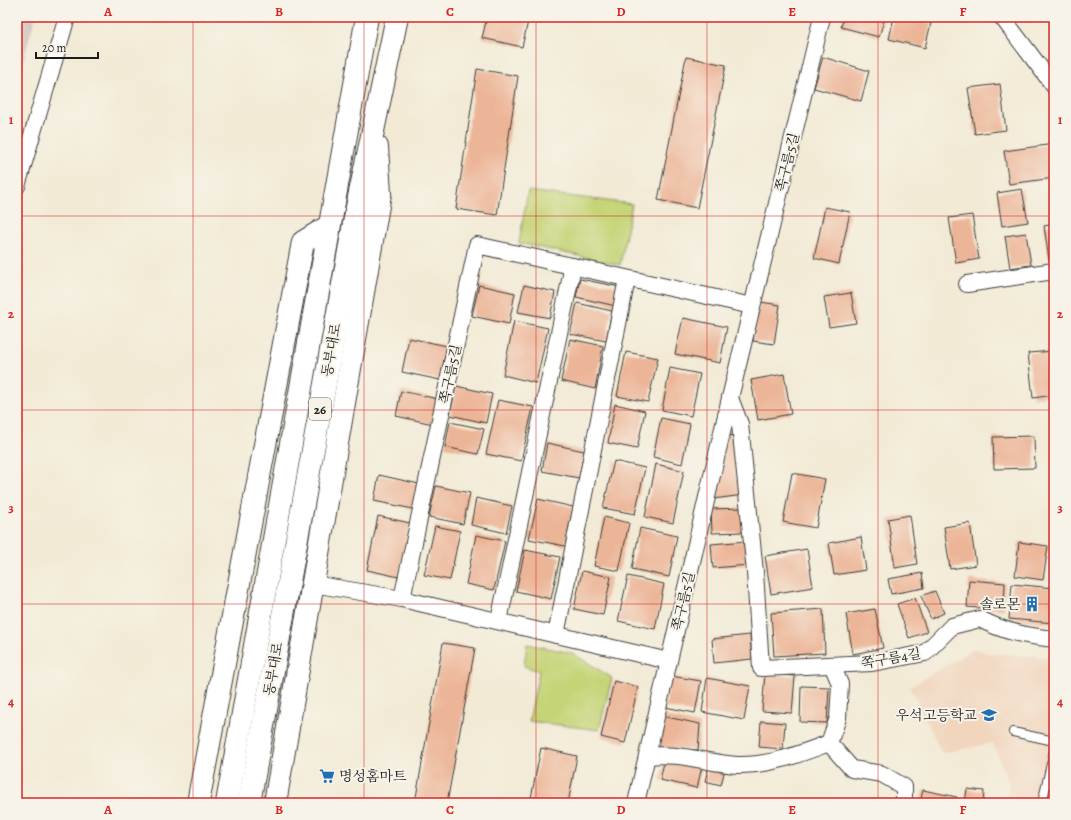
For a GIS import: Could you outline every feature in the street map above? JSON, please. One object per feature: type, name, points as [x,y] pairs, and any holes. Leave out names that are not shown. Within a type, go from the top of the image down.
[{"type":"main road","name":"동부대로","points":[[227,803],[367,17]]},
{"type":"main road","name":"동부대로","points":[[249,803],[357,207],[397,17]]},
{"type":"main road","points":[[274,803],[380,194],[376,117]]},
{"type":"main road","points":[[198,803],[303,242],[329,226]]},
{"type":"street","points":[[17,186],[67,17]]},
{"type":"street","name":"쪽구름5길","points":[[636,803],[730,398],[822,17]]},
{"type":"street","points":[[1002,17],[1054,86]]},
{"type":"street","name":"쪽구름5길","points":[[402,599],[477,245],[752,306]]},
{"type":"street","points":[[499,621],[573,266]]},
{"type":"street","points":[[967,284],[1054,271]]},
{"type":"street","points":[[556,635],[627,278]]},
{"type":"street","name":"쪽구름4길","points":[[730,398],[740,424],[755,572],[761,668],[872,663],[925,653],[952,626],[980,619],[998,629],[1022,636],[1054,639]]},
{"type":"street","points":[[313,584],[402,599],[669,661]]},
{"type":"street","points":[[829,743],[838,718],[840,684],[832,665]]},
{"type":"street","points":[[647,756],[665,754],[738,765],[773,763],[829,743]]},
{"type":"street","points":[[829,743],[852,769],[882,774],[904,787],[904,803]]},
{"type":"lane","points":[[1013,732],[1054,741]]},
{"type":"lane","points":[[1042,803],[1054,750]]},
{"type":"shaded area","points":[[17,17],[35,17],[17,84]]},
{"type":"shaded area","name":"우석고등학교","points":[[974,649],[987,653],[1054,658],[1054,803],[1006,803],[1009,784],[993,743],[942,753],[910,687]]},
{"type":"green space","points":[[528,191],[632,204],[620,265],[519,243]]},
{"type":"green space","points":[[527,644],[572,653],[612,678],[599,730],[529,721],[539,671],[524,666]]},
{"type":"building","points":[[487,17],[529,17],[522,47],[482,38]]},
{"type":"building","points":[[844,17],[885,17],[879,37],[841,27]]},
{"type":"building","points":[[894,17],[907,17],[931,23],[925,48],[889,39]]},
{"type":"building","points":[[686,57],[726,65],[697,208],[658,200]]},
{"type":"building","points":[[823,57],[869,71],[861,101],[814,88]]},
{"type":"building","points":[[477,69],[518,76],[497,215],[456,209]]},
{"type":"building","points":[[1000,84],[1006,130],[975,134],[968,88]]},
{"type":"building","points":[[1054,144],[1054,178],[1009,184],[1004,151]]},
{"type":"building","points":[[1022,189],[1028,222],[1002,226],[997,193]]},
{"type":"building","points":[[825,207],[850,212],[839,264],[814,258]]},
{"type":"building","points":[[972,215],[979,259],[956,263],[949,218]]},
{"type":"building","points":[[1054,224],[1054,259],[1049,260],[1044,226]]},
{"type":"building","points":[[1026,233],[1031,265],[1010,268],[1005,236]]},
{"type":"building","points":[[580,279],[620,287],[616,306],[576,297]]},
{"type":"building","points":[[479,285],[515,293],[509,324],[472,316]]},
{"type":"building","points":[[524,285],[555,292],[550,318],[518,312]]},
{"type":"building","points":[[851,293],[856,323],[829,327],[824,297]]},
{"type":"building","points":[[760,302],[780,305],[774,344],[753,341]]},
{"type":"building","points":[[577,303],[612,311],[606,341],[570,334]]},
{"type":"building","points":[[683,318],[727,327],[720,363],[675,354]]},
{"type":"building","points":[[514,321],[548,328],[536,383],[503,375]]},
{"type":"building","points":[[409,338],[447,346],[440,380],[402,372]]},
{"type":"building","points":[[570,339],[603,346],[595,389],[561,381]]},
{"type":"building","points":[[1054,351],[1054,395],[1033,398],[1028,353]]},
{"type":"building","points":[[626,352],[658,358],[648,402],[617,396]]},
{"type":"building","points":[[670,368],[700,374],[691,416],[662,410]]},
{"type":"building","points":[[784,374],[791,414],[758,420],[751,380]]},
{"type":"building","points":[[456,386],[492,394],[486,423],[450,415]]},
{"type":"building","points":[[401,391],[438,399],[433,424],[396,416]]},
{"type":"building","points":[[498,400],[533,407],[521,461],[486,454]]},
{"type":"building","points":[[615,404],[645,411],[637,449],[608,443]]},
{"type":"building","points":[[661,418],[690,424],[682,464],[653,457]]},
{"type":"building","points":[[450,422],[484,429],[478,454],[445,447]]},
{"type":"building","points":[[737,435],[744,495],[713,499],[728,436]]},
{"type":"building","points":[[1034,436],[1035,468],[994,469],[993,437]]},
{"type":"building","points":[[547,443],[584,451],[579,478],[542,471]]},
{"type":"building","points":[[614,461],[645,468],[635,514],[603,508]]},
{"type":"building","points":[[656,464],[684,471],[673,523],[645,517]]},
{"type":"building","points":[[792,473],[825,479],[816,528],[783,522]]},
{"type":"building","points":[[379,475],[419,484],[413,509],[374,501]]},
{"type":"building","points":[[436,486],[470,493],[463,524],[429,517]]},
{"type":"building","points":[[476,498],[512,506],[506,533],[471,525]]},
{"type":"building","points":[[538,499],[573,507],[565,546],[529,539]]},
{"type":"building","points":[[744,508],[744,532],[712,533],[711,509]]},
{"type":"building","points":[[910,515],[917,564],[895,568],[888,519]]},
{"type":"building","points":[[378,516],[410,523],[399,577],[367,570]]},
{"type":"building","points":[[604,517],[629,523],[619,571],[594,566]]},
{"type":"building","points":[[970,523],[976,565],[950,569],[944,527]]},
{"type":"building","points":[[435,526],[460,531],[450,580],[424,575]]},
{"type":"building","points":[[640,528],[677,536],[669,577],[632,569]]},
{"type":"building","points":[[476,535],[505,541],[494,590],[466,584]]},
{"type":"building","points":[[861,537],[866,570],[834,575],[829,543]]},
{"type":"building","points":[[747,541],[749,565],[713,568],[711,544]]},
{"type":"building","points":[[1019,542],[1048,546],[1043,580],[1015,576]]},
{"type":"building","points":[[807,549],[813,587],[771,594],[765,556]]},
{"type":"building","points":[[525,550],[560,557],[551,599],[516,591]]},
{"type":"building","points":[[582,571],[611,577],[603,615],[574,609]]},
{"type":"building","points":[[922,573],[924,588],[891,594],[888,579]]},
{"type":"building","points":[[628,576],[664,584],[655,629],[618,621]]},
{"type":"building","points":[[969,580],[1005,583],[1004,610],[967,607]]},
{"type":"building","name":"솔로몬","points":[[1012,584],[1054,588],[1054,623],[1009,619]]},
{"type":"building","points":[[935,591],[944,613],[931,619],[921,596]]},
{"type":"building","points":[[915,598],[927,632],[909,638],[897,604]]},
{"type":"building","points":[[823,609],[825,653],[774,656],[771,613]]},
{"type":"building","points":[[875,609],[883,648],[853,654],[846,614]]},
{"type":"building","points":[[750,635],[752,659],[714,663],[712,639]]},
{"type":"building","points":[[443,643],[475,648],[447,803],[415,803]]},
{"type":"building","points":[[765,674],[795,676],[792,713],[762,711]]},
{"type":"building","points":[[671,676],[701,681],[695,713],[665,707]]},
{"type":"building","points":[[707,678],[750,686],[744,720],[702,712]]},
{"type":"building","points":[[614,681],[638,687],[625,743],[601,737]]},
{"type":"building","points":[[801,686],[829,687],[827,723],[800,722]]},
{"type":"building","points":[[662,716],[700,724],[698,750],[654,749]]},
{"type":"building","points":[[761,721],[785,723],[783,749],[759,747]]},
{"type":"building","points":[[541,748],[577,756],[568,803],[530,803]]},
{"type":"building","points":[[665,758],[702,766],[697,788],[660,780]]},
{"type":"building","points":[[709,765],[725,769],[721,785],[705,781]]},
{"type":"building","points":[[967,789],[984,791],[983,803],[965,803]]},
{"type":"building","points":[[923,790],[957,797],[955,803],[920,803]]},
{"type":"place","name":"솔로몬","points":[[1032,604]]},
{"type":"place","name":"우석고등학교","points":[[989,715]]},
{"type":"place","name":"명성홈마트","points":[[327,776]]}]
